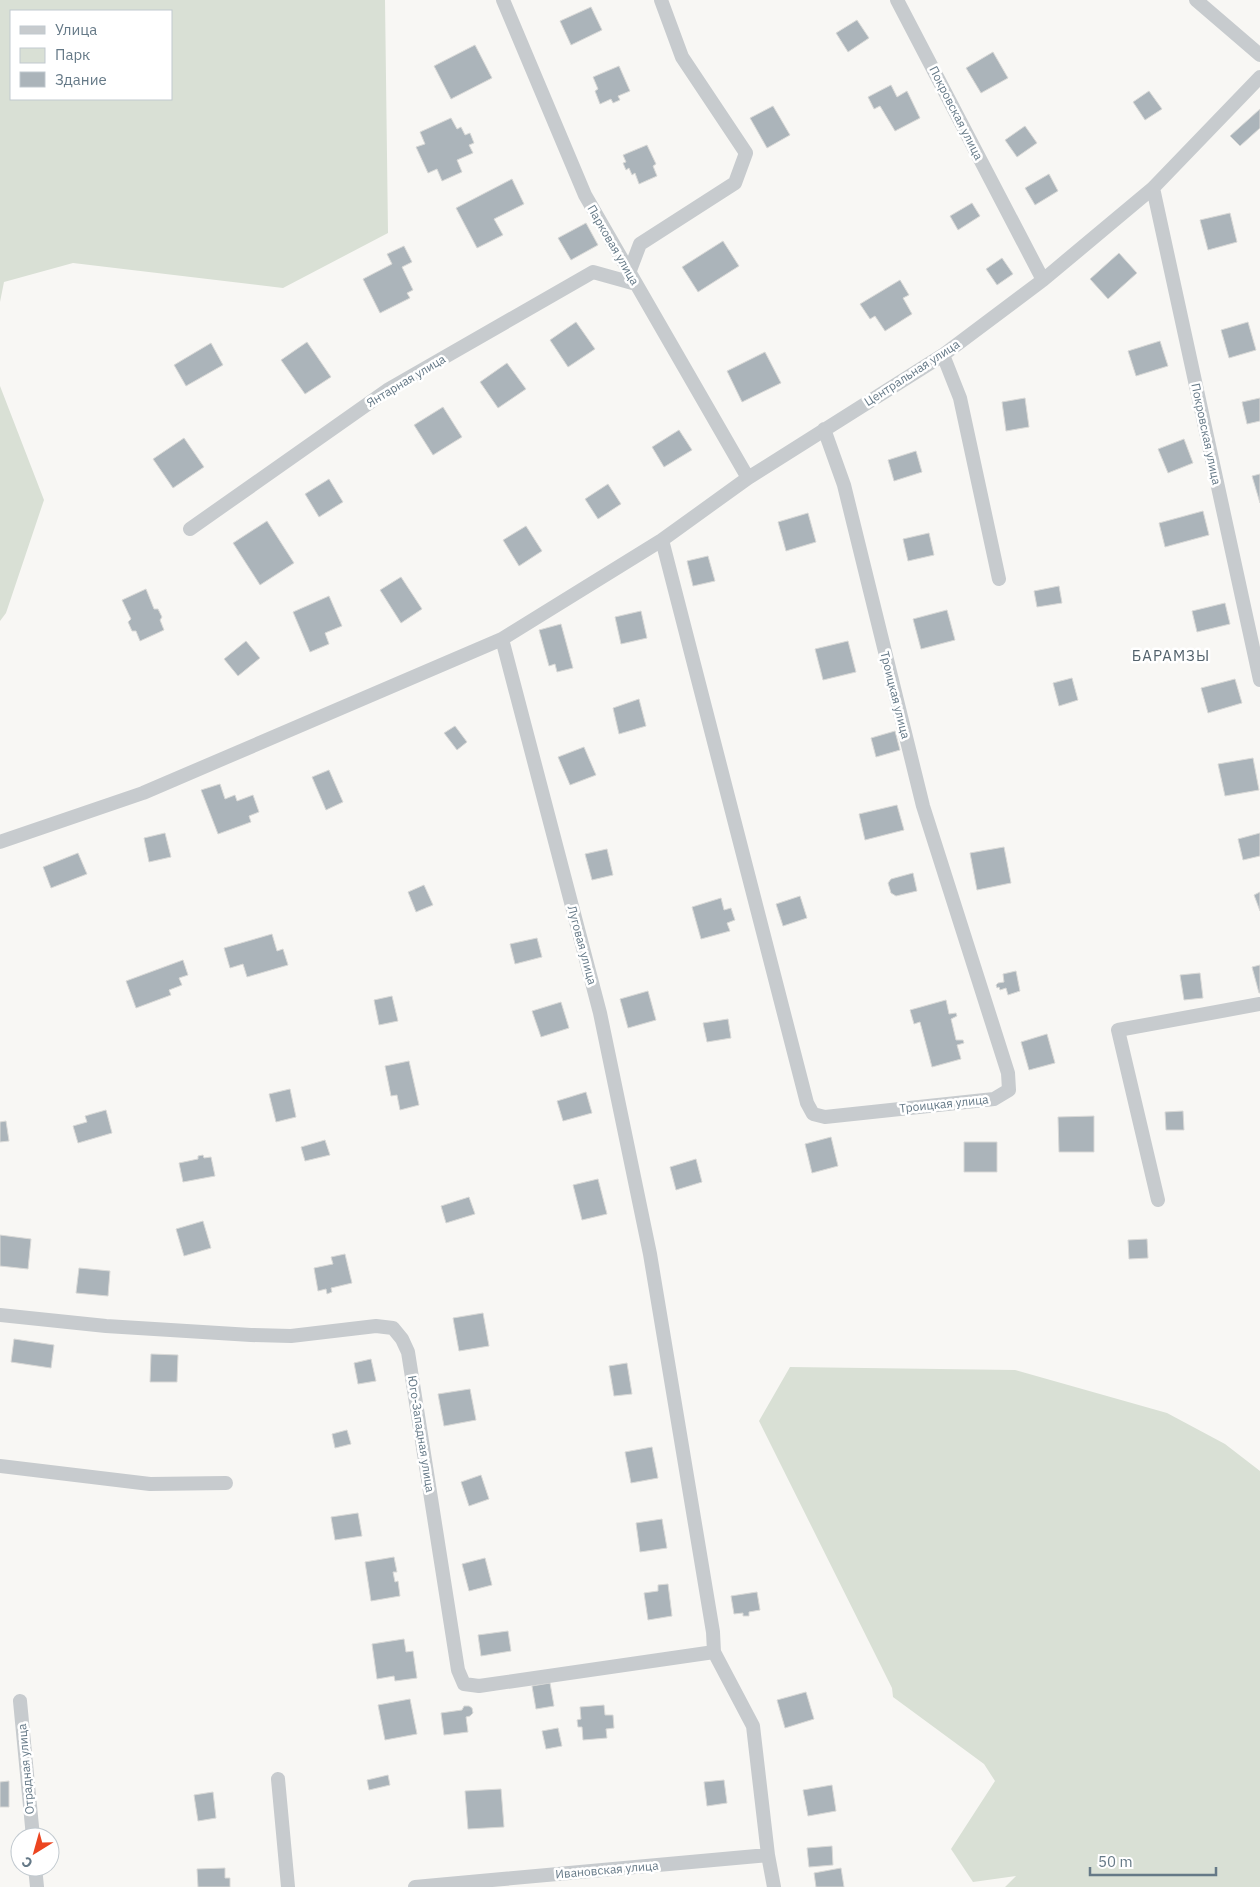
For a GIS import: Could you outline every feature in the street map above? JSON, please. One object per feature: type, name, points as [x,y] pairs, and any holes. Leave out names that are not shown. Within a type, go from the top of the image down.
[{"type":"street","name":"Парковая улица","points":[[503,0],[585,195],[748,478]]},
{"type":"street","points":[[633,279],[640,244],[735,183],[746,153],[682,57],[661,0]]},
{"type":"street","name":"Покровская улица","points":[[897,0],[1043,280]]},
{"type":"street","points":[[1196,0],[1260,55]]},
{"type":"street","name":"Центральная улица","points":[[0,842],[143,793],[502,639],[662,540],[748,478],[943,356],[1043,280],[1153,188],[1260,77]]},
{"type":"street","name":"Покровская улица","points":[[1153,188],[1260,680]]},
{"type":"street","name":"Янтарная улица","points":[[190,529],[389,389],[594,272],[633,279]]},
{"type":"street","points":[[943,356],[960,398],[999,579]]},
{"type":"street","name":"Троицкая улица","points":[[662,540],[807,1102],[813,1114],[825,1116],[994,1099],[1009,1090],[1008,1073],[922,806],[844,485],[824,429]]},
{"type":"street","name":"Луговая улица","points":[[502,639],[600,1013],[650,1254],[713,1632],[714,1652]]},
{"type":"street","points":[[1158,1200],[1118,1030],[1260,1004]]},
{"type":"street","name":"Юго-Западная улица","points":[[0,1314],[106,1326],[251,1335],[291,1336],[376,1326],[393,1328],[402,1339],[408,1352],[458,1670],[464,1684],[479,1686],[714,1652]]},
{"type":"street","points":[[0,1466],[150,1484],[226,1483]]},
{"type":"street","points":[[714,1652],[753,1726],[768,1855],[774,1887]]},
{"type":"street","name":"Отрадная улица","points":[[20,1701],[32,1827]]},
{"type":"street","points":[[278,1778],[288,1887]]},
{"type":"street","name":"Ивановская улица","points":[[415,1887],[768,1855]]},
{"type":"green space","points":[[0,0],[385,0],[388,233],[283,288],[73,263],[4,282],[0,302]]},
{"type":"green space","points":[[0,386],[44,500],[6,613],[0,621]]},
{"type":"green space","points":[[790,1367],[1015,1370],[1167,1413],[1225,1444],[1260,1471],[1260,1887],[1005,1887],[1016,1876],[973,1882],[951,1849],[995,1781],[984,1764],[893,1697],[892,1688],[759,1421]]},
{"type":"building","points":[[591,7],[602,30],[571,45],[560,21]]},
{"type":"building","points":[[857,20],[869,38],[848,52],[836,33]]},
{"type":"building","points":[[475,45],[492,78],[451,99],[434,66]]},
{"type":"building","points":[[993,52],[1008,78],[981,93],[966,68]]},
{"type":"building","points":[[619,66],[630,91],[618,96],[620,100],[613,103],[611,99],[600,104],[595,91],[598,89],[593,77]]},
{"type":"building","points":[[891,85],[897,97],[907,91],[920,118],[895,131],[880,106],[874,109],[868,97]]},
{"type":"building","points":[[1149,91],[1162,109],[1145,120],[1133,102]]},
{"type":"building","points":[[773,106],[790,135],[767,148],[750,118]]},
{"type":"building","points":[[1260,109],[1260,128],[1240,146],[1230,136]]},
{"type":"building","points":[[451,118],[457,129],[461,127],[465,135],[470,133],[474,143],[469,145],[473,153],[457,160],[462,172],[442,181],[437,169],[428,173],[416,147],[425,144],[420,132]]},
{"type":"building","points":[[1025,126],[1037,143],[1017,157],[1005,140]]},
{"type":"building","points":[[647,145],[656,164],[653,166],[657,176],[639,184],[635,173],[632,175],[629,168],[626,170],[623,163],[626,162],[623,155]]},
{"type":"building","points":[[1049,174],[1058,191],[1035,205],[1025,188]]},
{"type":"building","points":[[512,179],[524,204],[494,219],[503,235],[477,248],[456,208]]},
{"type":"building","points":[[972,203],[980,216],[958,230],[950,216]]},
{"type":"building","points":[[1230,213],[1237,242],[1208,250],[1200,220]]},
{"type":"building","points":[[586,223],[598,245],[571,260],[558,238]]},
{"type":"building","points":[[723,241],[739,266],[698,292],[682,267]]},
{"type":"building","points":[[404,246],[412,262],[402,267],[413,290],[407,293],[410,298],[380,313],[363,279],[392,264],[387,254]]},
{"type":"building","points":[[1119,253],[1137,273],[1108,299],[1090,279]]},
{"type":"building","points":[[1002,258],[1013,274],[997,285],[986,269]]},
{"type":"building","points":[[900,280],[909,295],[903,298],[912,314],[885,331],[875,316],[870,319],[860,304]]},
{"type":"building","points":[[576,322],[595,349],[568,367],[550,340]]},
{"type":"building","points":[[1248,322],[1256,350],[1229,358],[1221,330]]},
{"type":"building","points":[[1160,341],[1168,366],[1136,376],[1128,351]]},
{"type":"building","points":[[307,342],[331,377],[305,394],[281,360]]},
{"type":"building","points":[[211,343],[223,365],[186,386],[174,365]]},
{"type":"building","points":[[765,352],[781,383],[742,402],[727,371]]},
{"type":"building","points":[[507,363],[526,389],[498,408],[480,382]]},
{"type":"building","points":[[1025,398],[1029,427],[1006,431],[1002,402]]},
{"type":"building","points":[[1260,398],[1260,421],[1247,424],[1242,402]]},
{"type":"building","points":[[443,407],[462,437],[433,455],[414,425]]},
{"type":"building","points":[[679,430],[692,450],[664,467],[652,447]]},
{"type":"building","points":[[184,438],[204,467],[173,488],[153,459]]},
{"type":"building","points":[[1184,439],[1193,463],[1168,473],[1158,449]]},
{"type":"building","points":[[916,451],[922,472],[894,481],[888,460]]},
{"type":"building","points":[[1260,474],[1260,503],[1252,476]]},
{"type":"building","points":[[329,479],[343,502],[319,517],[305,494]]},
{"type":"building","points":[[608,484],[621,504],[598,519],[585,499]]},
{"type":"building","points":[[1203,511],[1209,535],[1165,547],[1159,523]]},
{"type":"building","points":[[808,513],[816,542],[786,551],[778,522]]},
{"type":"building","points":[[267,521],[294,563],[260,585],[233,543]]},
{"type":"building","points":[[526,526],[542,551],[519,566],[503,540]]},
{"type":"building","points":[[929,533],[934,555],[908,561],[903,539]]},
{"type":"building","points":[[708,556],[715,581],[693,586],[687,561]]},
{"type":"building","points":[[401,577],[422,609],[401,623],[380,590]]},
{"type":"building","points":[[1059,586],[1062,603],[1037,607],[1034,591]]},
{"type":"building","points":[[146,589],[154,609],[158,609],[162,617],[160,620],[164,630],[140,641],[136,631],[132,631],[128,622],[131,619],[122,600]]},
{"type":"building","points":[[329,596],[342,626],[325,633],[329,644],[310,652],[293,612]]},
{"type":"building","points":[[1225,603],[1230,624],[1197,632],[1192,611]]},
{"type":"building","points":[[947,610],[955,640],[921,649],[913,619]]},
{"type":"building","points":[[641,611],[647,638],[621,644],[615,617]]},
{"type":"building","points":[[561,624],[573,668],[557,672],[555,664],[549,666],[539,630]]},
{"type":"building","points":[[246,641],[260,658],[238,676],[224,659]]},
{"type":"building","points":[[848,641],[856,672],[823,680],[815,649]]},
{"type":"building","points":[[1072,678],[1078,700],[1059,706],[1053,683]]},
{"type":"building","points":[[1235,679],[1242,703],[1208,713],[1201,688]]},
{"type":"building","points":[[639,699],[646,726],[619,734],[613,708]]},
{"type":"building","points":[[455,726],[467,742],[457,750],[444,733]]},
{"type":"building","points":[[895,731],[900,750],[876,757],[871,738]]},
{"type":"building","points":[[584,747],[596,775],[570,785],[558,757]]},
{"type":"building","points":[[1253,758],[1259,790],[1225,796],[1218,764]]},
{"type":"building","points":[[329,770],[343,802],[326,810],[312,777]]},
{"type":"building","points":[[220,784],[225,799],[235,795],[237,801],[253,795],[259,812],[249,816],[251,822],[218,834],[201,790]]},
{"type":"building","points":[[897,805],[904,830],[865,840],[859,814]]},
{"type":"building","points":[[165,833],[171,857],[149,862],[144,838]]},
{"type":"building","points":[[1260,833],[1260,856],[1243,860],[1238,839]]},
{"type":"building","points":[[1004,847],[1011,883],[977,890],[970,853]]},
{"type":"building","points":[[607,849],[613,875],[592,880],[585,854]]},
{"type":"building","points":[[78,853],[87,874],[51,888],[43,867]]},
{"type":"building","points":[[913,873],[917,891],[896,896],[891,893],[888,883],[891,879]]},
{"type":"building","points":[[424,885],[433,905],[416,912],[408,892]]},
{"type":"building","points":[[1260,892],[1260,911],[1254,895]]},
{"type":"building","points":[[800,896],[807,918],[783,926],[776,904]]},
{"type":"building","points":[[721,898],[724,910],[731,908],[735,920],[727,923],[730,931],[701,939],[692,907]]},
{"type":"building","points":[[272,934],[277,951],[283,949],[288,965],[247,977],[243,964],[230,968],[224,948]]},
{"type":"building","points":[[537,938],[542,957],[515,964],[510,944]]},
{"type":"building","points":[[183,960],[188,975],[179,978],[182,985],[169,990],[171,995],[136,1008],[126,981]]},
{"type":"building","points":[[1260,965],[1260,993],[1259,993],[1252,967]]},
{"type":"building","points":[[1016,971],[1020,991],[1008,995],[1006,988],[1000,990],[999,987],[997,988],[996,985],[998,983],[1004,982],[1003,974]]},
{"type":"building","points":[[1200,973],[1203,998],[1184,1000],[1180,975]]},
{"type":"building","points":[[648,991],[656,1020],[628,1028],[620,999]]},
{"type":"building","points":[[392,996],[398,1021],[379,1025],[374,1000]]},
{"type":"building","points":[[946,1000],[949,1014],[956,1013],[957,1016],[951,1019],[956,1040],[963,1040],[964,1043],[957,1045],[961,1059],[932,1067],[920,1022],[914,1024],[910,1010]]},
{"type":"building","points":[[561,1002],[569,1028],[541,1037],[532,1011]]},
{"type":"building","points":[[728,1019],[731,1038],[707,1042],[703,1023]]},
{"type":"building","points":[[1047,1034],[1055,1063],[1029,1070],[1021,1042]]},
{"type":"building","points":[[409,1061],[419,1105],[400,1110],[397,1095],[391,1096],[385,1066]]},
{"type":"building","points":[[290,1089],[296,1117],[276,1122],[269,1094]]},
{"type":"building","points":[[586,1092],[592,1113],[563,1121],[557,1101]]},
{"type":"building","points":[[106,1110],[112,1133],[78,1143],[73,1126],[87,1122],[85,1116]]},
{"type":"building","points":[[1183,1111],[1184,1130],[1166,1130],[1165,1112]]},
{"type":"building","points":[[1094,1116],[1094,1152],[1059,1152],[1058,1117]]},
{"type":"building","points":[[6,1121],[9,1141],[0,1142],[0,1122]]},
{"type":"building","points":[[831,1137],[838,1166],[812,1173],[805,1144]]},
{"type":"building","points":[[325,1140],[330,1155],[305,1161],[301,1147]]},
{"type":"building","points":[[964,1142],[997,1142],[997,1172],[964,1172]]},
{"type":"building","points":[[203,1155],[204,1158],[211,1157],[215,1176],[183,1182],[179,1163],[198,1159],[198,1156]]},
{"type":"building","points":[[696,1159],[702,1182],[676,1190],[670,1167]]},
{"type":"building","points":[[598,1179],[607,1214],[582,1220],[573,1185]]},
{"type":"building","points":[[469,1197],[475,1214],[446,1223],[441,1206]]},
{"type":"building","points":[[203,1221],[211,1248],[184,1256],[176,1229]]},
{"type":"building","points":[[0,1235],[31,1239],[28,1269],[0,1266]]},
{"type":"building","points":[[1147,1239],[1148,1258],[1129,1259],[1128,1240]]},
{"type":"building","points":[[345,1254],[352,1283],[331,1288],[332,1292],[327,1294],[326,1289],[318,1291],[314,1268],[333,1264],[331,1257]]},
{"type":"building","points":[[79,1268],[110,1271],[108,1296],[76,1293]]},
{"type":"building","points":[[483,1313],[489,1346],[459,1351],[453,1318]]},
{"type":"building","points":[[14,1339],[54,1345],[51,1368],[11,1362]]},
{"type":"building","points":[[151,1354],[178,1355],[177,1382],[150,1382]]},
{"type":"building","points":[[371,1359],[376,1381],[358,1384],[354,1363]]},
{"type":"building","points":[[627,1363],[632,1394],[614,1396],[609,1366]]},
{"type":"building","points":[[470,1389],[476,1420],[444,1426],[438,1394]]},
{"type":"building","points":[[347,1430],[351,1444],[335,1448],[332,1434]]},
{"type":"building","points":[[652,1447],[658,1478],[631,1483],[625,1452]]},
{"type":"building","points":[[481,1475],[489,1499],[469,1506],[461,1482]]},
{"type":"building","points":[[358,1513],[362,1536],[335,1540],[331,1517]]},
{"type":"building","points":[[662,1519],[667,1548],[640,1552],[636,1523]]},
{"type":"building","points":[[394,1557],[397,1572],[393,1572],[395,1582],[398,1581],[400,1596],[371,1601],[365,1562]]},
{"type":"building","points":[[485,1558],[492,1585],[469,1591],[462,1564]]},
{"type":"building","points":[[668,1584],[672,1616],[648,1620],[644,1593],[658,1591],[658,1585]]},
{"type":"building","points":[[757,1592],[760,1610],[749,1612],[749,1616],[743,1616],[743,1613],[734,1614],[731,1596]]},
{"type":"building","points":[[508,1631],[511,1651],[481,1656],[478,1635]]},
{"type":"building","points":[[404,1639],[406,1652],[413,1651],[417,1678],[395,1681],[394,1676],[377,1679],[372,1644]]},
{"type":"building","points":[[550,1683],[554,1706],[536,1709],[532,1686]]},
{"type":"building","points":[[806,1692],[814,1719],[785,1728],[777,1700]]},
{"type":"building","points":[[410,1699],[417,1734],[385,1740],[378,1705]]},
{"type":"building","points":[[604,1705],[605,1715],[613,1715],[614,1728],[606,1729],[607,1738],[583,1740],[582,1727],[578,1727],[577,1720],[581,1719],[580,1707]]},
{"type":"building","points":[[464,1706],[472,1708],[473,1713],[466,1717],[468,1732],[444,1735],[441,1713],[462,1710]]},
{"type":"building","points":[[558,1728],[562,1746],[546,1749],[542,1731]]},
{"type":"building","points":[[388,1775],[390,1785],[369,1790],[367,1780]]},
{"type":"building","points":[[724,1780],[727,1803],[707,1806],[704,1782]]},
{"type":"building","points":[[9,1781],[9,1807],[0,1807],[0,1782]]},
{"type":"building","points":[[832,1785],[836,1811],[808,1816],[803,1790]]},
{"type":"building","points":[[501,1789],[504,1827],[468,1829],[465,1791]]},
{"type":"building","points":[[213,1792],[216,1818],[198,1821],[194,1795]]},
{"type":"building","points":[[832,1846],[833,1865],[809,1867],[807,1848]]},
{"type":"building","points":[[225,1868],[225,1878],[230,1878],[230,1887],[198,1887],[197,1869]]},
{"type":"building","points":[[841,1868],[844,1887],[816,1887],[814,1873]]},
{"type":"district","name":"БАРАМЗЫ","points":[[1171,656]]}]
